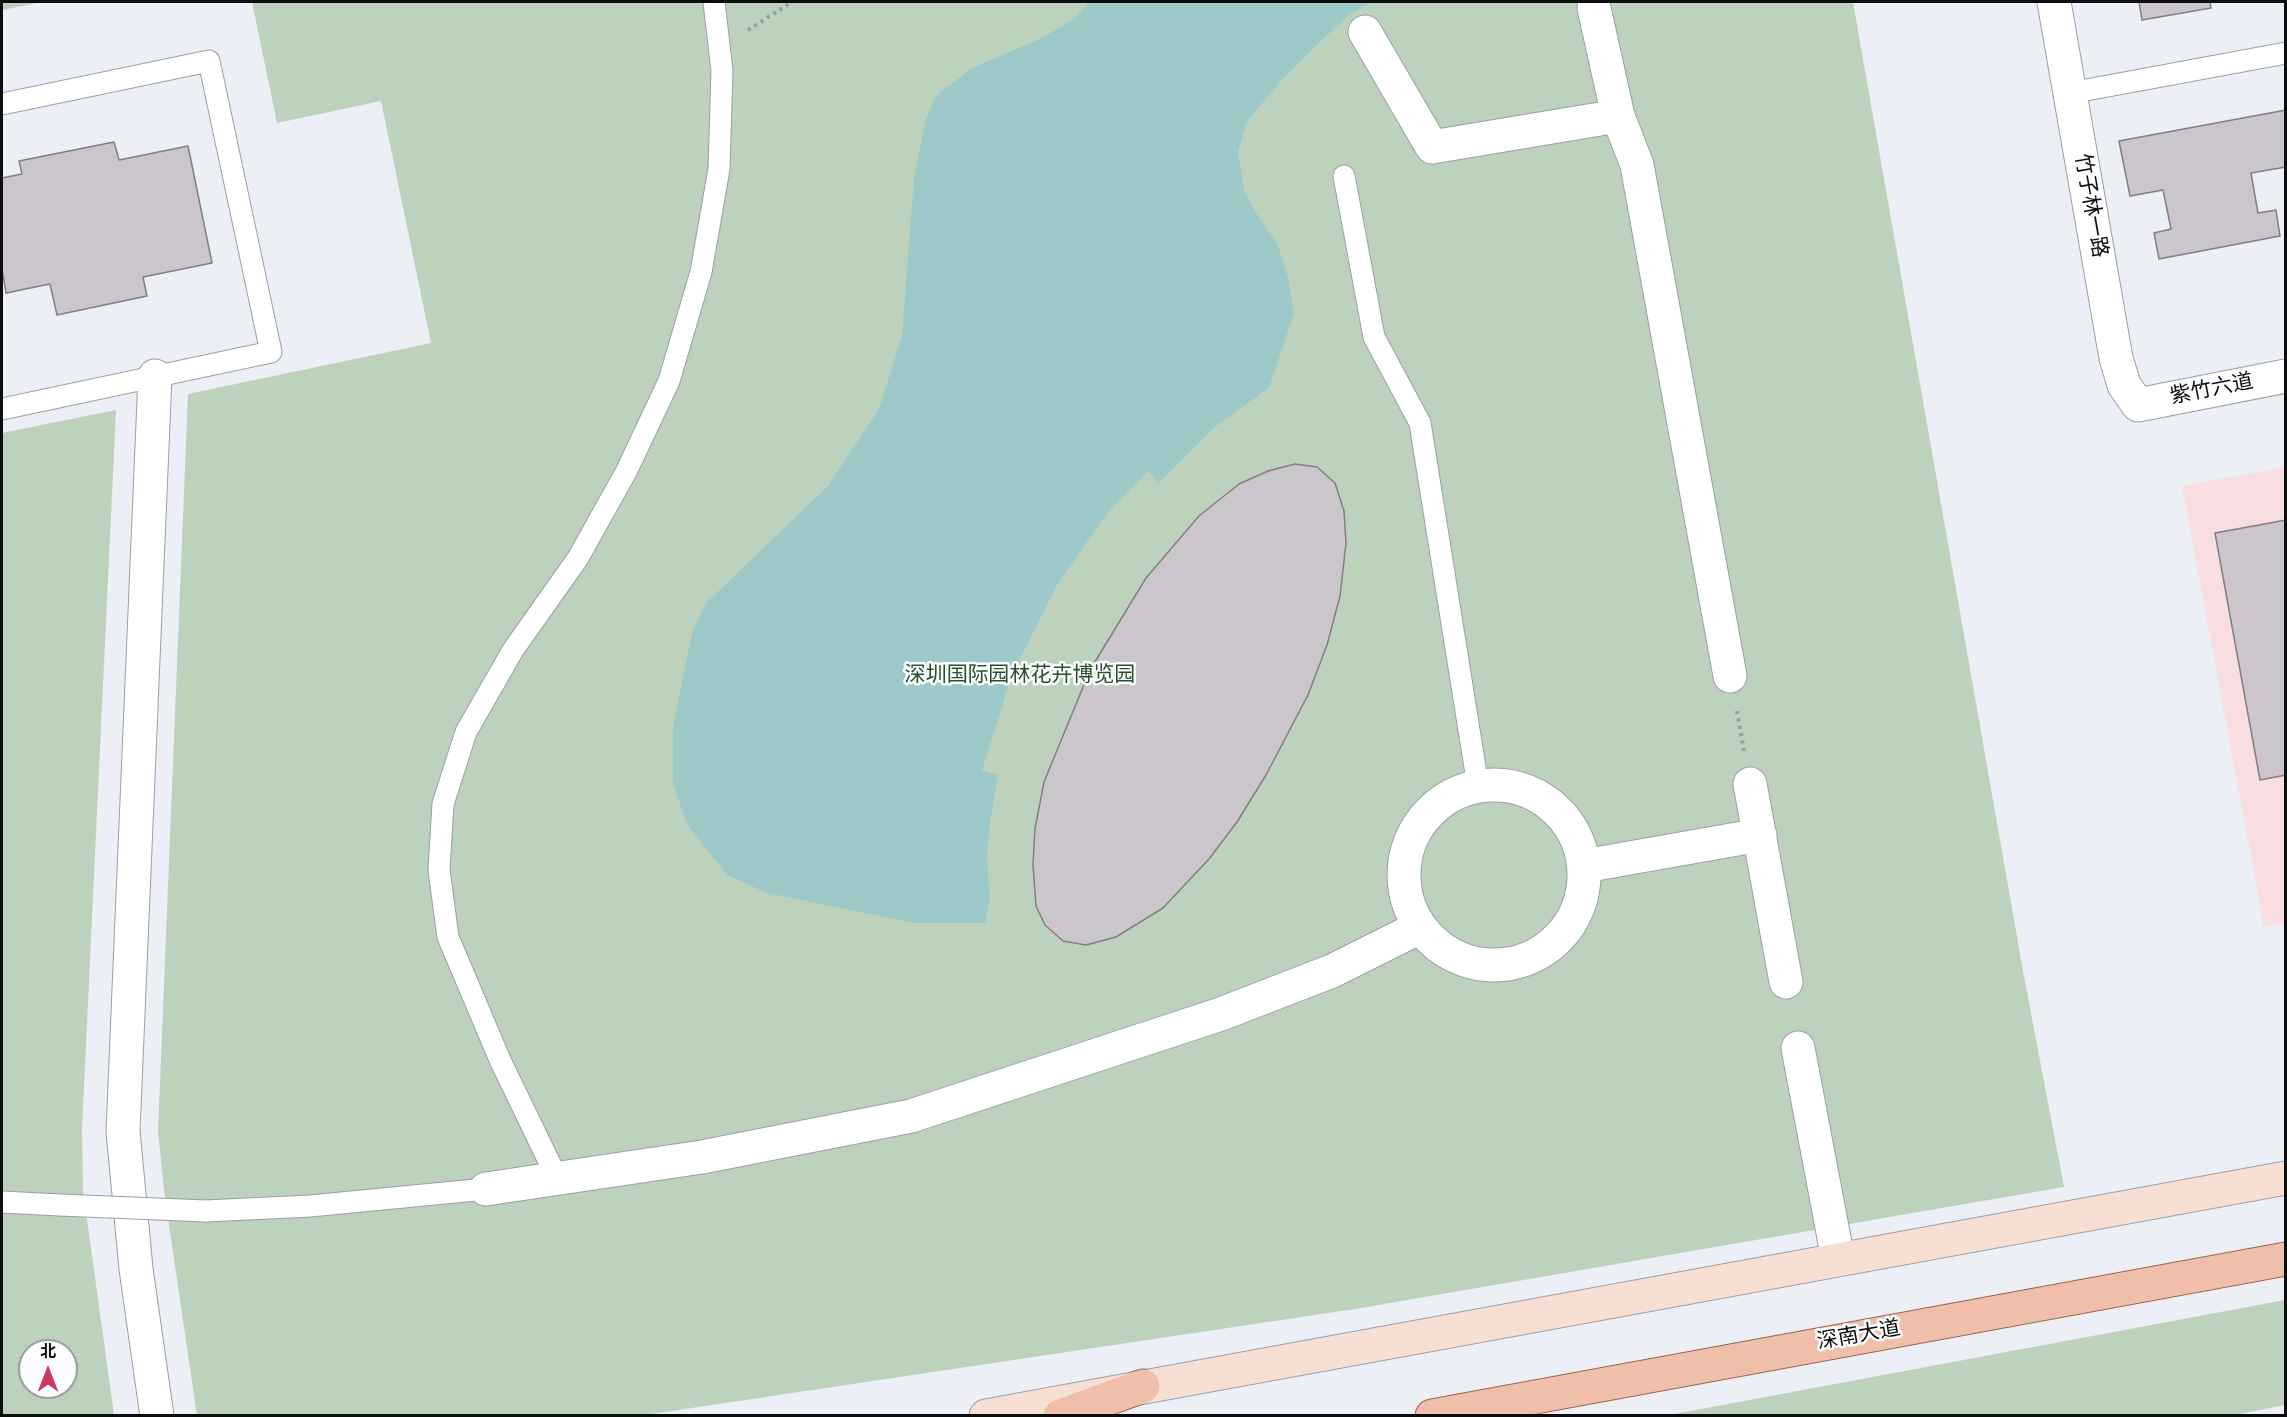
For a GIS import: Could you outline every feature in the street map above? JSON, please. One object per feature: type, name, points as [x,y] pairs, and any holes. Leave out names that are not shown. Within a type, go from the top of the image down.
[{"type":"main road","points":[[986,1416],[2286,1178]]},
{"type":"main road","name":"深南大道","points":[[1432,1416],[2286,1259]]},
{"type":"main road","points":[[1060,1416],[1143,1386]]},
{"type":"street","name":"竹子林一路","points":[[2054,2],[2116,358],[2124,385],[2138,405]]},
{"type":"street","points":[[1594,8],[1618,116],[1637,165],[1730,676]]},
{"type":"street","points":[[1365,32],[1432,147],[1618,116]]},
{"type":"street","points":[[155,376],[123,1131],[136,1269],[157,1416]]},
{"type":"street","name":"紫竹六道","points":[[2138,405],[2286,376]]},
{"type":"street","points":[[1750,784],[1786,982]]},
{"type":"street","points":[[1509,785],[1536,795],[1560,813],[1576,837],[1584,866],[1582,895],[1571,922],[1552,944],[1526,959],[1497,965],[1468,961],[1442,948],[1420,927],[1406,900],[1404,870],[1410,840],[1426,815],[1450,796],[1478,786],[1509,785]]},
{"type":"street","points":[[1584,866],[1760,835]]},
{"type":"street","points":[[486,1189],[702,1157],[911,1116],[1221,1014],[1332,971],[1420,927]]},
{"type":"street","points":[[1798,1048],[1838,1259]]},
{"type":"lane","points":[[557,1178],[500,1060],[448,937],[439,870],[443,804],[466,732],[513,650],[578,558],[626,472],[669,381],[701,272],[720,169],[722,71],[714,2]]},
{"type":"lane","points":[[2070,93],[2286,52]]},
{"type":"lane","points":[[2,104],[209,61],[271,352],[2,409]]},
{"type":"lane","points":[[1344,176],[1374,337],[1419,423],[1478,786]]},
{"type":"lane","points":[[2,1202],[206,1211],[310,1206],[486,1189]]},
{"type":"path","points":[[720,48],[792,2]]},
{"type":"path","points":[[1730,676],[1750,784]]},
{"type":"shaded area","points":[[1089,2],[1372,2],[1351,13],[1280,82],[1247,121],[1238,151],[1244,190],[1254,210],[1277,243],[1288,277],[1294,313],[1269,388],[1216,426],[1158,484],[1149,471],[1108,512],[1057,585],[1012,675],[982,770],[998,775],[990,823],[987,858],[990,899],[985,923],[915,923],[767,893],[727,875],[687,824],[673,784],[673,727],[692,634],[705,604],[828,486],[879,409],[902,336],[914,178],[926,119],[936,96],[972,68],[1044,37],[1075,18]]},
{"type":"shaded area","points":[[2285,467],[2285,923],[2264,927],[2182,486]]},
{"type":"green space","points":[[2,2],[42,2],[2,10]]},
{"type":"green space","name":"深圳国际园林花卉博览园","points":[[252,2],[1853,2],[2023,971],[2064,1187],[1355,1309],[645,1415],[197,1416],[164,1191],[158,1132],[188,394],[431,343],[381,101],[277,123]]},
{"type":"green space","points":[[116,410],[82,1129],[83,1190],[114,1415],[2,1415],[2,433]]},
{"type":"green space","points":[[2285,1300],[2285,1405],[2229,1416],[1669,1415]]},
{"type":"building","points":[[2139,2],[2210,2],[2211,8],[2142,20]]},
{"type":"building","points":[[2286,110],[2286,167],[2251,173],[2258,213],[2276,210],[2280,236],[2159,259],[2154,233],[2171,229],[2163,190],[2130,196],[2119,141]]},
{"type":"building","points":[[114,142],[119,160],[188,146],[212,263],[143,277],[147,296],[57,315],[50,284],[6,293],[2,269],[2,178],[22,174],[19,161]]},
{"type":"building","points":[[1295,464],[1317,467],[1335,483],[1344,511],[1346,543],[1340,596],[1327,645],[1308,695],[1266,775],[1237,822],[1209,859],[1163,908],[1116,937],[1086,945],[1063,941],[1045,925],[1036,906],[1033,865],[1035,829],[1044,782],[1090,670],[1146,578],[1199,516],[1239,484],[1268,471]]},
{"type":"building","points":[[2286,520],[2286,775],[2260,780],[2215,533]]}]
